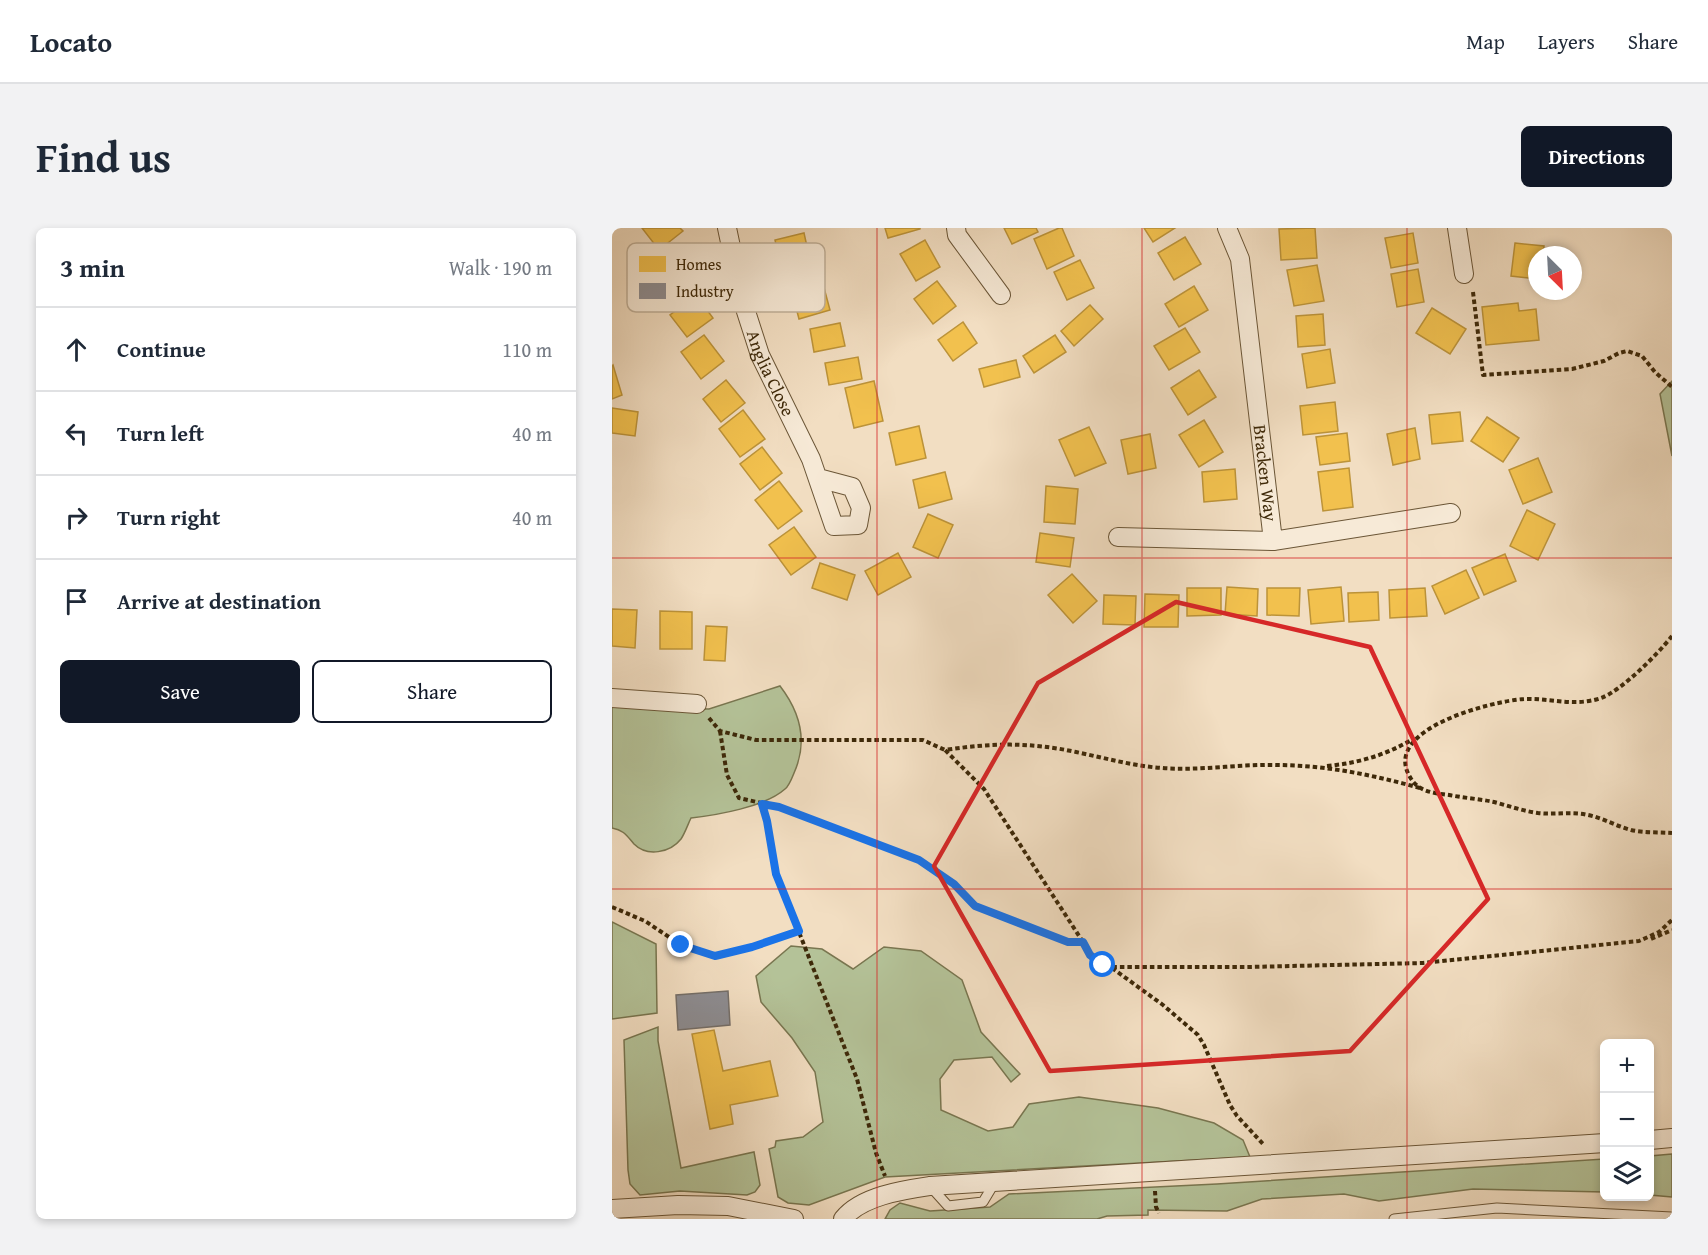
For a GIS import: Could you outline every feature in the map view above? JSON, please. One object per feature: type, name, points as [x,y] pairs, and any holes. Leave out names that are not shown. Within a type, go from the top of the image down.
[{"type":"street","name":"Anglia Close","points":[[728,228],[731,243]]},
{"type":"street","points":[[956,228],[957,235],[1001,295]]},
{"type":"street","name":"Bracken Way","points":[[1227,228],[1240,259],[1273,541],[1451,513]]},
{"type":"street","points":[[1457,228],[1464,274]]},
{"type":"street","name":"Anglia Close","points":[[746,312],[760,356],[811,459],[818,478]]},
{"type":"street","points":[[1118,537],[1273,541]]},
{"type":"street","points":[[612,698],[697,704]]},
{"type":"street","points":[[1654,1140],[1672,1138]]},
{"type":"street","points":[[843,1219],[849,1211],[891,1193],[930,1186],[1600,1143]]},
{"type":"street","points":[[612,1209],[678,1205],[728,1206],[794,1219]]},
{"type":"lane","points":[[1394,1219],[1497,1208],[1672,1217]]},
{"type":"path","points":[[1464,274],[1472,289],[1483,375],[1572,369],[1604,361],[1627,351],[1642,356],[1672,387]]},
{"type":"path","points":[[945,750],[984,744],[1012,744],[1075,752],[1160,768],[1188,769],[1275,765],[1325,766],[1363,761],[1399,747],[1443,722],[1497,704],[1524,699],[1579,703],[1603,697],[1621,687],[1672,636]]},
{"type":"path","points":[[697,704],[720,731],[727,775],[740,798],[779,807],[919,860],[954,884],[975,906],[1068,942],[1083,942]]},
{"type":"path","points":[[720,731],[756,740],[923,740],[945,750],[984,789],[1090,955],[1096,961],[1111,967],[1163,1005],[1198,1035],[1237,1116],[1258,1140],[1289,1164]]},
{"type":"path","points":[[1416,737],[1408,748],[1405,764],[1413,782],[1420,788]]},
{"type":"path","points":[[1306,766],[1354,772],[1429,792],[1495,802],[1542,814],[1586,814],[1635,831],[1672,833]]},
{"type":"path","points":[[762,804],[776,874],[857,1079],[876,1153],[891,1193]]},
{"type":"path","points":[[612,907],[645,921],[681,945],[715,956],[752,947],[799,931]]},
{"type":"path","points":[[1639,941],[1659,932],[1672,920]]},
{"type":"path","points":[[1111,967],[1424,963],[1639,941],[1672,930]]},
{"type":"highlighted area","points":[[1176,602],[1370,647],[1488,899],[1350,1051],[1050,1071],[934,866],[1038,683]]},
{"type":"green space","points":[[1672,381],[1672,456],[1660,394]]},
{"type":"green space","points":[[780,686],[793,706],[801,739],[798,761],[785,789],[766,801],[727,812],[691,818],[681,839],[671,848],[658,852],[639,848],[622,832],[612,828],[612,704],[650,708],[709,709]]},
{"type":"green space","points":[[612,922],[656,944],[657,1013],[612,1019]]},
{"type":"green space","points":[[791,946],[822,949],[853,969],[884,947],[921,951],[962,980],[981,1032],[1020,1074],[1011,1082],[992,1057],[954,1060],[940,1079],[941,1110],[988,1131],[1013,1127],[1029,1104],[1079,1097],[1158,1108],[1214,1123],[1243,1140],[1250,1157],[885,1177],[809,1205],[788,1203],[778,1197],[769,1149],[775,1147],[776,1141],[803,1137],[823,1122],[815,1072],[792,1038],[761,1002],[756,976]]},
{"type":"green space","points":[[658,1027],[658,1041],[681,1168],[754,1152],[760,1185],[755,1192],[747,1195],[680,1191],[640,1195],[630,1184],[624,1040]]},
{"type":"green space","points":[[1672,1154],[1672,1197],[1654,1195],[1654,1156]]},
{"type":"green space","points":[[1600,1159],[1600,1192],[1473,1189],[1379,1201],[1344,1194],[1262,1199],[1227,1211],[1148,1210],[1148,1215],[1107,1216],[1097,1219],[885,1219],[890,1210],[900,1203],[930,1211],[990,1207],[1009,1194],[1217,1184]]},
{"type":"building: Homes","points":[[642,228],[680,228],[683,231],[668,243],[654,243]]},
{"type":"building: Homes","points":[[885,228],[920,228],[920,229],[888,238]]},
{"type":"building: Homes","points":[[1004,228],[1036,228],[1038,232],[1012,244]]},
{"type":"building: Homes","points":[[1062,228],[1074,256],[1047,269],[1034,239]]},
{"type":"building: Homes","points":[[1144,228],[1175,228],[1153,242]]},
{"type":"building: Homes","points":[[1315,228],[1317,258],[1281,260],[1279,229]]},
{"type":"building: Homes","points":[[804,233],[806,243],[776,243],[775,240]]},
{"type":"building: Homes","points":[[1413,233],[1418,263],[1391,268],[1385,238]]},
{"type":"building: Homes","points":[[1185,237],[1201,264],[1174,280],[1158,253]]},
{"type":"building: Homes","points":[[925,240],[940,267],[916,281],[900,254]]},
{"type":"building: Homes","points":[[1515,243],[1544,246],[1528,246],[1528,278],[1511,276]]},
{"type":"building: Homes","points":[[1080,260],[1094,288],[1067,300],[1054,272]]},
{"type":"building: Homes","points":[[1317,265],[1324,301],[1294,306],[1287,270]]},
{"type":"building: Homes","points":[[1418,269],[1424,302],[1397,307],[1391,274]]},
{"type":"building: Homes","points":[[937,281],[956,306],[933,324],[914,299]]},
{"type":"building: Homes","points":[[1194,286],[1208,310],[1179,327],[1165,304]]},
{"type":"building: Homes","points":[[825,291],[830,310],[825,311]]},
{"type":"building: Homes","points":[[1518,303],[1519,311],[1536,309],[1539,340],[1486,345],[1482,307]]},
{"type":"building: Homes","points":[[1090,305],[1103,319],[1074,346],[1061,331]]},
{"type":"building: Homes","points":[[1432,308],[1466,329],[1450,354],[1416,333]]},
{"type":"building: Homes","points":[[674,312],[709,312],[713,318],[687,337],[670,315]]},
{"type":"building: Homes","points":[[797,312],[823,312],[799,319]]},
{"type":"building: Homes","points":[[1323,314],[1325,345],[1298,347],[1296,316]]},
{"type":"building: Homes","points":[[963,322],[977,343],[953,361],[938,340]]},
{"type":"building: Homes","points":[[840,323],[845,346],[814,352],[810,329]]},
{"type":"building: Homes","points":[[1185,328],[1200,352],[1169,370],[1154,346]]},
{"type":"building: Homes","points":[[704,335],[724,361],[701,379],[681,352]]},
{"type":"building: Homes","points":[[1055,335],[1066,352],[1034,373],[1023,356]]},
{"type":"building: Homes","points":[[1330,349],[1335,383],[1307,388],[1302,354]]},
{"type":"building: Homes","points":[[858,357],[862,379],[829,385],[825,363]]},
{"type":"building: Homes","points":[[1016,360],[1020,377],[984,387],[979,369]]},
{"type":"building: Homes","points":[[612,366],[622,395],[612,399]]},
{"type":"building: Homes","points":[[1199,370],[1216,397],[1188,415],[1171,388]]},
{"type":"building: Homes","points":[[726,380],[745,403],[721,422],[703,399]]},
{"type":"building: Homes","points":[[874,381],[883,421],[854,428],[845,388]]},
{"type":"building: Homes","points":[[1335,402],[1338,431],[1303,435],[1300,406]]},
{"type":"building: Homes","points":[[612,408],[638,412],[635,436],[612,433]]},
{"type":"building: Homes","points":[[743,410],[765,439],[740,457],[719,429]]},
{"type":"building: Homes","points":[[1460,412],[1463,441],[1432,444],[1429,415]]},
{"type":"building: Homes","points":[[1487,417],[1519,438],[1503,462],[1471,441]]},
{"type":"building: Homes","points":[[1204,420],[1223,452],[1199,467],[1179,435]]},
{"type":"building: Homes","points":[[919,426],[926,458],[896,465],[889,433]]},
{"type":"building: Homes","points":[[1089,427],[1106,463],[1075,476],[1059,440]]},
{"type":"building: Homes","points":[[1415,428],[1420,459],[1393,465],[1387,434]]},
{"type":"building: Homes","points":[[1347,433],[1350,461],[1320,465],[1316,437]]},
{"type":"building: Homes","points":[[1150,434],[1156,468],[1128,474],[1121,440]]},
{"type":"building: Homes","points":[[762,447],[782,473],[760,490],[740,464]]},
{"type":"building: Homes","points":[[1538,458],[1552,492],[1523,504],[1509,470]]},
{"type":"building: Homes","points":[[1349,468],[1353,507],[1323,511],[1318,472]]},
{"type":"building: Homes","points":[[1235,469],[1237,499],[1204,502],[1202,472]]},
{"type":"building: Homes","points":[[945,472],[952,499],[919,508],[913,480]]},
{"type":"building: Homes","points":[[779,481],[802,511],[778,529],[755,500]]},
{"type":"building: Homes","points":[[1046,486],[1078,489],[1075,524],[1044,522]]},
{"type":"building: Homes","points":[[1527,510],[1555,524],[1538,560],[1510,546]]},
{"type":"building: Homes","points":[[928,514],[953,525],[938,558],[913,547]]},
{"type":"building: Homes","points":[[794,527],[816,557],[791,575],[769,545]]},
{"type":"building: Homes","points":[[1040,533],[1074,538],[1070,567],[1036,562]]},
{"type":"building: Homes","points":[[898,553],[911,577],[878,595],[865,571]]},
{"type":"building: Homes","points":[[1505,554],[1516,581],[1484,595],[1472,568]]},
{"type":"building: Homes","points":[[820,563],[855,575],[847,600],[812,588]]},
{"type":"building: Homes","points":[[1466,570],[1479,598],[1445,614],[1432,586]]},
{"type":"building: Homes","points":[[1072,574],[1097,601],[1073,623],[1048,595]]},
{"type":"building: Homes","points":[[1227,587],[1258,589],[1257,616],[1225,614]]},
{"type":"building: Homes","points":[[1341,587],[1344,621],[1311,624],[1308,590]]},
{"type":"building: Homes","points":[[1187,588],[1221,588],[1221,615],[1187,616]]},
{"type":"building: Homes","points":[[1267,588],[1300,588],[1299,616],[1267,615]]},
{"type":"building: Homes","points":[[1425,588],[1427,616],[1390,618],[1389,590]]},
{"type":"building: Homes","points":[[1378,592],[1379,620],[1349,622],[1348,593]]},
{"type":"building: Homes","points":[[1145,594],[1179,595],[1178,627],[1144,627]]},
{"type":"building: Homes","points":[[1104,595],[1136,596],[1135,625],[1103,624]]},
{"type":"building: Homes","points":[[612,609],[637,610],[635,648],[612,646]]},
{"type":"building: Homes","points":[[660,611],[692,612],[692,649],[660,649]]},
{"type":"building: Homes","points":[[706,626],[727,627],[725,661],[704,660]]},
{"type":"building: Homes","points":[[714,1030],[723,1071],[770,1061],[778,1096],[730,1105],[733,1124],[710,1129],[692,1034]]},
{"type":"building: Industry","points":[[728,991],[730,1025],[678,1030],[676,995]]},
{"type":"route","points":[[681,945],[715,956],[752,947],[799,931],[776,874],[762,804],[779,807],[919,860],[954,884],[975,906],[1068,942],[1083,942],[1090,955],[1103,965]]}]
